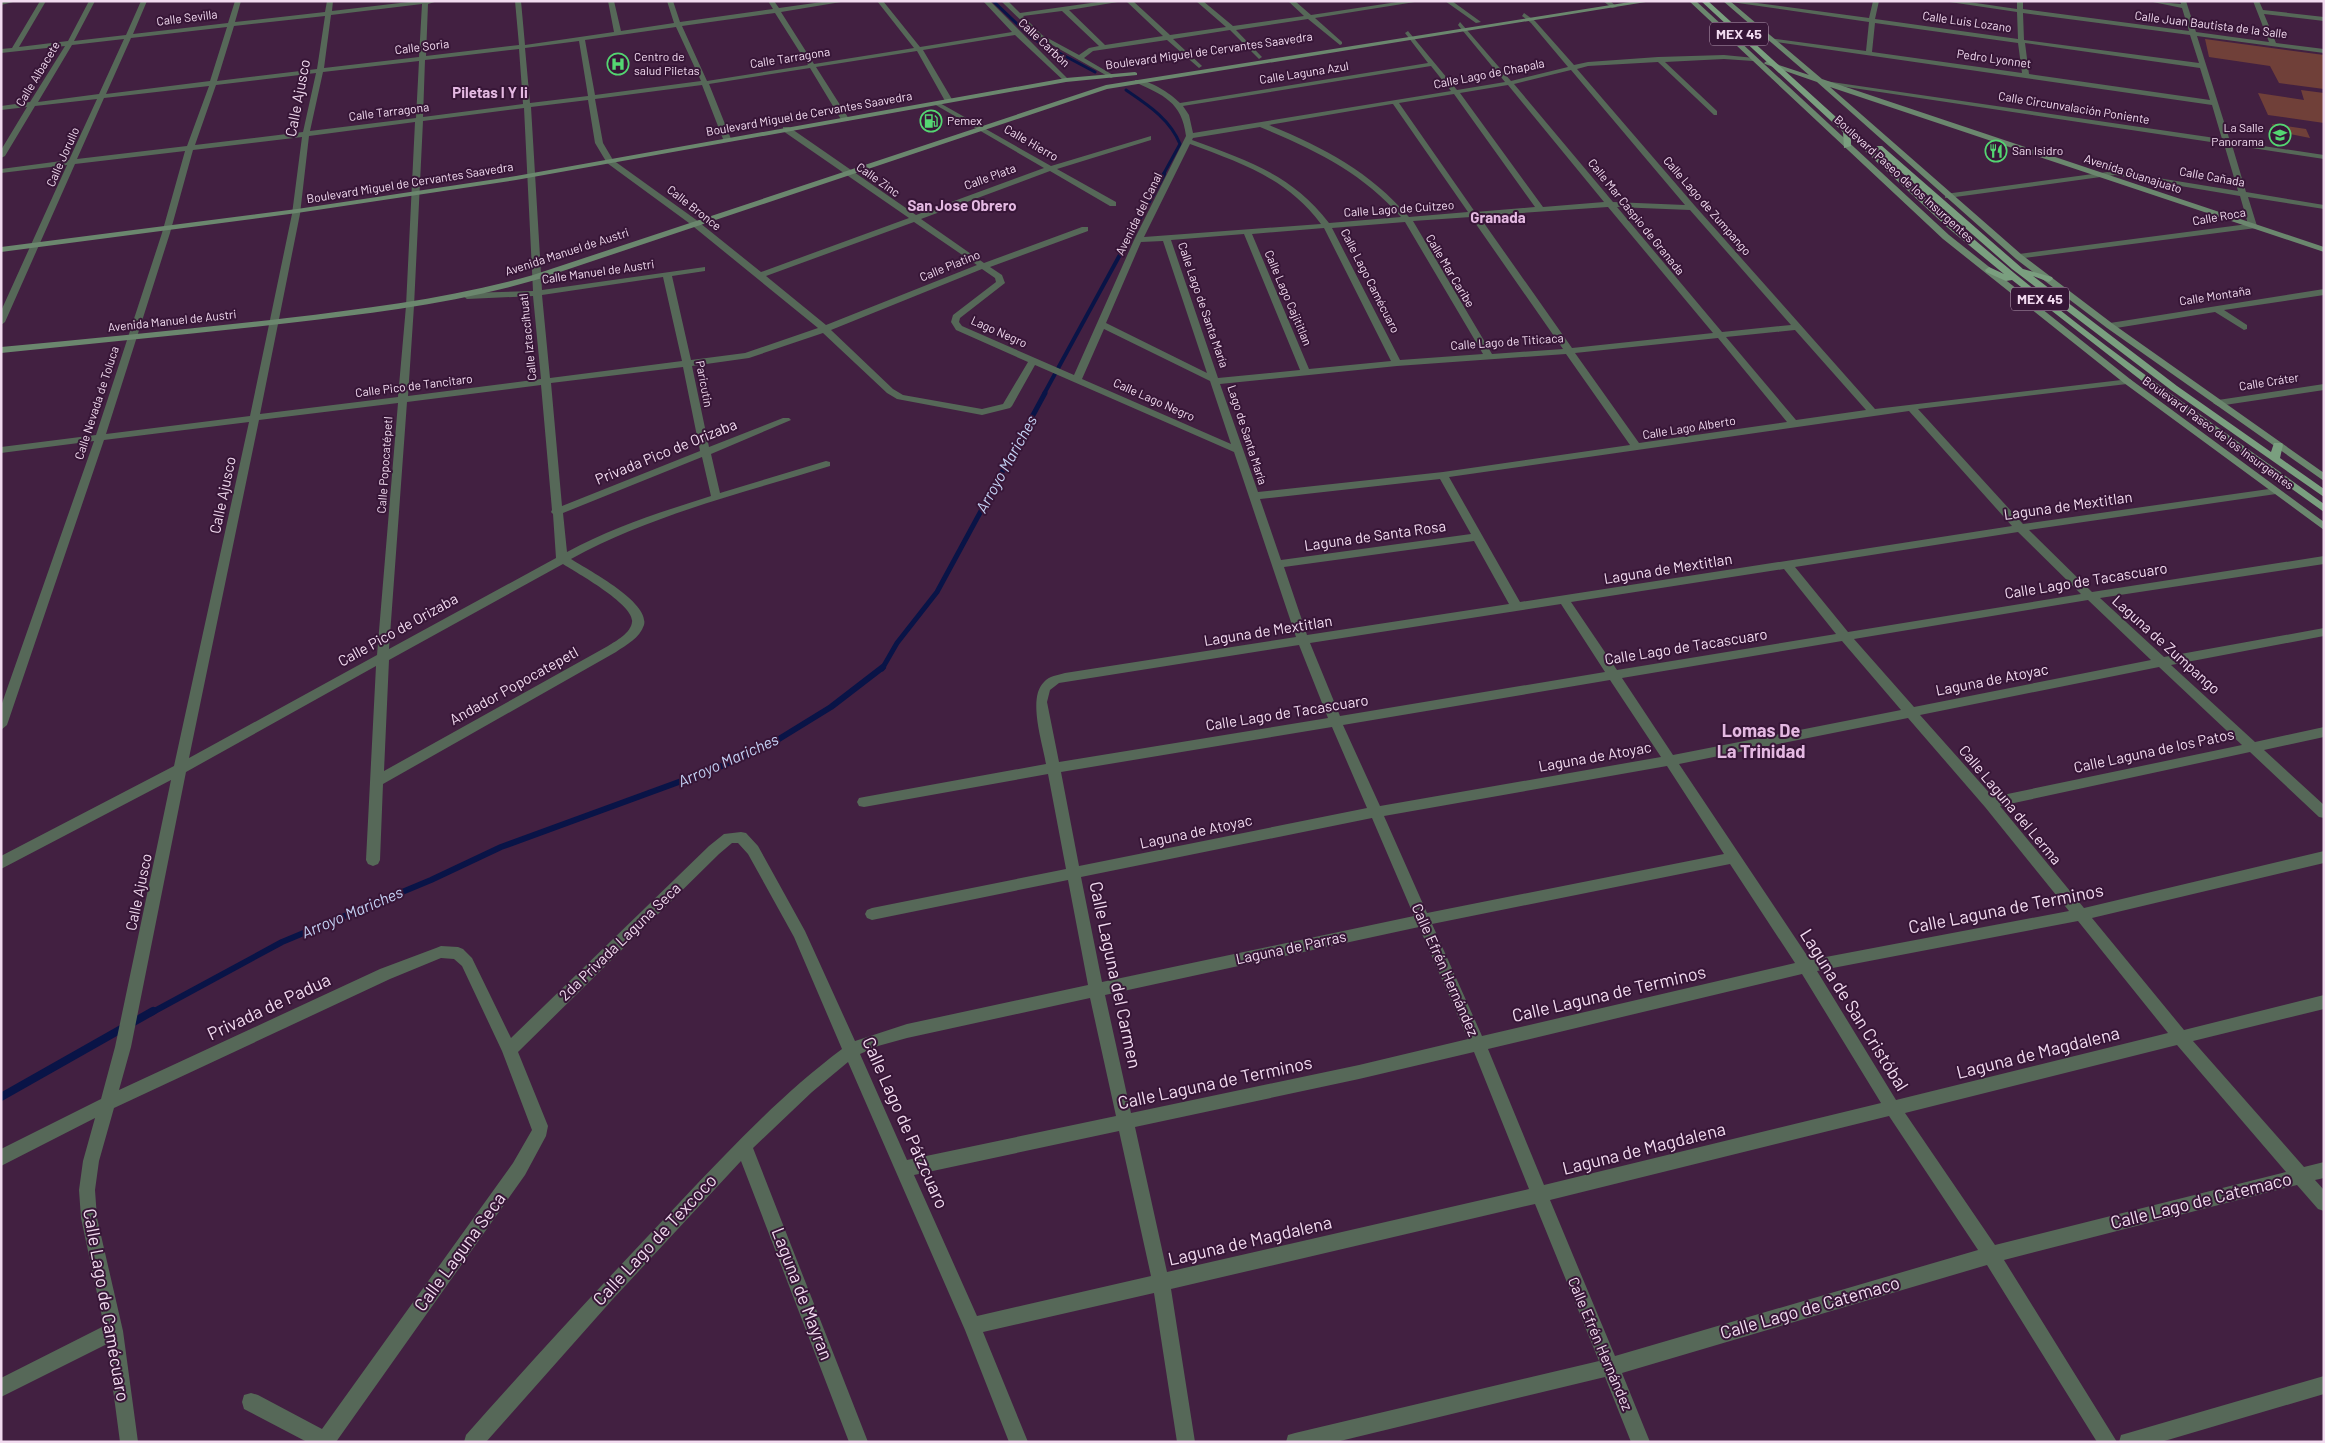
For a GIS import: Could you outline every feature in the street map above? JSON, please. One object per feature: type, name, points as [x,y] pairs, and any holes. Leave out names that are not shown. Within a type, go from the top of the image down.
[{"type":"main road","name":"Boulevard Miguel de Cervantes Saavedra","points":[[1610,4],[1621,1]]},
{"type":"main road","name":"Boulevard Miguel de Cervantes Saavedra","points":[[1120,84],[1138,77],[1610,4],[1649,1]]},
{"type":"main road","name":"Boulevard Paseo de los Insurgentes","points":[[1692,1],[1946,237],[2127,381],[2324,527]]},
{"type":"main road","name":"Boulevard Paseo de los Insurgentes","points":[[1704,1],[1779,64],[1950,225],[2024,286],[2145,379],[2324,509]]},
{"type":"main road","name":"Boulevard Paseo de los Insurgentes","points":[[1715,1],[1820,81],[2019,257],[2110,326],[2324,478]]},
{"type":"main road","name":"Boulevard Paseo de los Insurgentes","points":[[1726,1],[1767,41]]},
{"type":"main road","name":"Boulevard Miguel de Cervantes Saavedra","points":[[1462,27],[1478,22],[1528,17]]},
{"type":"main road","name":"Boulevard Miguel de Cervantes Saavedra","points":[[1147,72],[1200,66],[1340,43],[1411,36]]},
{"type":"main road","name":"Calle Lago de Chapala","points":[[1753,59],[1779,64],[1796,74],[1820,81]]},
{"type":"main road","name":"Boulevard Paseo de los Insurgentes","points":[[1796,74],[2014,268],[2174,388],[2324,494]]},
{"type":"main road","name":"Boulevard Miguel de Cervantes Saavedra","points":[[1,250],[297,211],[530,176],[610,160],[1069,79],[1124,75],[1138,77]]},
{"type":"main road","points":[[1069,79],[1088,83],[1092,88],[1090,92]]},
{"type":"main road","name":"Avenida Guanajuato","points":[[1820,81],[2324,250]]},
{"type":"main road","name":"Avenida Manuel de Austri","points":[[1,350],[275,322],[410,306],[467,296],[536,277],[847,172],[1090,92],[1120,84]]},
{"type":"main road","points":[[1847,129],[1848,146]]},
{"type":"main road","points":[[2014,268],[2049,279]]},
{"type":"main road","points":[[1989,270],[2024,286]]},
{"type":"main road","points":[[2275,459],[2278,445]]},
{"type":"street","points":[[1,2],[14,1]]},
{"type":"street","points":[[14,49],[43,1]]},
{"type":"street","name":"Calle Albacete","points":[[1,156],[70,43],[92,1]]},
{"type":"street","name":"Calle Jorullo","points":[[1,322],[74,162],[144,1]]},
{"type":"street","name":"Calle Nevada de Toluca","points":[[1,725],[100,438],[168,228],[190,148],[213,83],[238,1]]},
{"type":"street","name":"Calle Ajusco","points":[[133,994],[275,322],[297,211],[306,134],[320,70],[330,1]]},
{"type":"street","name":"Calle Iztaccíhuatl","points":[[518,1],[527,106],[536,277],[547,382],[556,512],[562,558]]},
{"type":"street","points":[[611,1],[618,34]]},
{"type":"street","points":[[670,1],[678,25],[705,82],[727,139]]},
{"type":"street","points":[[771,1],[776,12],[845,119]]},
{"type":"street","name":"Calle Soria","points":[[1,108],[522,47],[844,1]]},
{"type":"street","points":[[880,1],[918,48],[949,101]]},
{"type":"street","name":"Calle Carbón","points":[[986,1],[1017,33],[1069,79]]},
{"type":"street","points":[[1004,1],[1040,36],[1111,76]]},
{"type":"street","points":[[1017,15],[1121,1]]},
{"type":"street","points":[[1129,1],[1200,66]]},
{"type":"street","points":[[1199,1],[1231,28],[1259,57]]},
{"type":"street","points":[[1291,1],[1340,43]]},
{"type":"street","points":[[1080,58],[1091,49],[1418,1]]},
{"type":"street","points":[[1448,1],[1478,22]]},
{"type":"street","name":"Calle Luis Lozano","points":[[1726,1],[2204,66]]},
{"type":"street","points":[[1869,52],[1876,1]]},
{"type":"street","name":"Calle Juan Bautista de la Salle","points":[[1946,1],[2324,51]]},
{"type":"street","points":[[2020,1],[2021,41],[2026,75]]},
{"type":"street","points":[[2152,1],[2183,3]]},
{"type":"street","points":[[2256,1],[2274,44]]},
{"type":"street","name":"Calle Sevilla","points":[[1,51],[428,2]]},
{"type":"street","name":"Calle Popocatépetl","points":[[373,860],[383,656],[410,306],[423,59],[428,2]]},
{"type":"street","name":"Calle Roca","points":[[2019,257],[2253,226],[2183,3]]},
{"type":"street","points":[[1064,9],[1104,47]]},
{"type":"street","points":[[2260,12],[2324,19]]},
{"type":"street","name":"Calle Lago de Zumpango","points":[[1528,17],[1692,208],[1873,412]]},
{"type":"street","points":[[2264,21],[2274,22]]},
{"type":"street","name":"Calle Mar Caspio de Granada","points":[[1462,27],[1719,337],[1794,424]]},
{"type":"street","name":"Calle Tarragona","points":[[1,171],[420,120],[705,82],[1017,33]]},
{"type":"street","points":[[1411,36],[1456,93],[1541,210]]},
{"type":"street","name":"Calle Bronce","points":[[582,39],[599,143],[610,160],[694,223],[825,329],[890,391],[900,397],[982,412],[1007,406],[1033,361]]},
{"type":"street","name":"Pedro Lyonnet","points":[[1767,41],[1869,52],[2215,102]]},
{"type":"street","name":"Calle Lago de Chapala","points":[[1189,139],[1263,124],[1509,84],[1570,67],[1658,59],[1738,57],[1753,59]]},
{"type":"street","points":[[1658,59],[1714,112]]},
{"type":"street","name":"Calle Laguna Azul","points":[[1179,105],[1433,64]]},
{"type":"street","points":[[1138,77],[1179,105],[1190,123],[1189,139]]},
{"type":"street","name":"Calle Circunvalación Poniente","points":[[1820,81],[2324,157]]},
{"type":"street","name":"Calle Hierro","points":[[936,103],[1113,204]]},
{"type":"street","points":[[1395,103],[1637,448]]},
{"type":"street","name":"Calle Mar Caribe","points":[[1263,124],[1330,154],[1359,172],[1381,190],[1407,220],[1488,355]]},
{"type":"street","name":"Calle Zinc","points":[[786,129],[982,266]]},
{"type":"street","name":"Calle Plata","points":[[759,276],[1051,168],[1148,138]]},
{"type":"street","name":"Calle Lago Camécuaro","points":[[1189,139],[1227,154],[1276,178],[1310,205],[1327,226],[1397,363]]},
{"type":"street","name":"Avenida del Canal","points":[[1077,380],[1138,240],[1189,139]]},
{"type":"street","name":"Calle Cañada","points":[[1948,196],[2014,188],[2098,174],[2128,174],[2324,207]]},
{"type":"street","name":"Calle Lago de Cuitzeo","points":[[1138,240],[1610,204],[1692,208]]},
{"type":"street","name":"Calle Platino","points":[[825,329],[982,266],[1086,228]]},
{"type":"street","name":"Calle Lago Cajititlan","points":[[1247,232],[1306,373]]},
{"type":"street","name":"Calle Lago de Santa María","points":[[1166,238],[1216,381]]},
{"type":"street","name":"Lago Negro","points":[[982,266],[999,277],[1001,284],[956,317],[956,325],[1062,373]]},
{"type":"street","name":"Calle Manuel de Austri","points":[[467,296],[538,293],[702,269]]},
{"type":"street","name":"Paricutin","points":[[667,275],[677,310],[704,452],[716,497]]},
{"type":"street","name":"Calle Montaña","points":[[2110,326],[2324,292]]},
{"type":"street","points":[[2216,309],[2244,327]]},
{"type":"street","points":[[1101,324],[1216,381]]},
{"type":"street","name":"Calle Lago de Titicaca","points":[[1216,381],[1488,355],[1570,351],[1719,337],[1798,327]]},
{"type":"street","name":"Calle Pico de Tancitaro","points":[[1,450],[687,365],[746,356],[825,329]]},
{"type":"street","name":"Calle Lago Negro","points":[[1062,373],[1237,450]]},
{"type":"street","name":"Lago de Santa María","points":[[1216,381],[1237,450],[1255,496]]},
{"type":"street","name":"Calle Lago Alberto","points":[[1255,496],[1443,475],[1873,412],[2127,381]]},
{"type":"street","name":"Calle Cráter","points":[[2218,403],[2324,386]]},
{"type":"street","name":"Laguna de Zumpango","points":[[1911,407],[2020,528],[2090,596],[2254,746],[2324,813]]},
{"type":"street","name":"Privada Pico de Orizaba","points":[[556,512],[786,420]]},
{"type":"street","name":"Calle Pico de Orizaba","points":[[1,863],[180,769],[562,558],[623,528],[716,497],[826,464]]},
{"type":"street","points":[[1443,475],[1476,537],[1517,607]]},
{"type":"street","name":"Laguna de Mextitlan","points":[[1066,678],[2020,528],[2276,491]]},
{"type":"street","name":"Calle Efrén Hernández","points":[[1255,496],[1303,640],[1336,722],[1478,1044],[1538,1195],[1641,1442]]},
{"type":"street","name":"Laguna de Santa Rosa","points":[[1277,564],[1476,537]]},
{"type":"street","name":"Andador Popocatepetl","points":[[377,781],[592,661],[631,636],[640,618],[638,611],[562,558]]},
{"type":"street","name":"Calle Lago de Tacascuaro","points":[[864,802],[1054,768],[2090,596],[2324,560]]},
{"type":"street","name":"Calle Laguna del Lerma","points":[[1787,565],[1845,637],[1990,803],[2181,1038],[2324,1203]]},
{"type":"street","name":"Laguna de San Cristóbal","points":[[1564,600],[1669,761],[1735,857],[1806,967],[1893,1109],[1991,1255],[2108,1442]]},
{"type":"street","name":"Laguna de Atoyac","points":[[872,914],[1376,812],[1669,761],[2162,662],[2324,632]]},
{"type":"street","name":"Calle Laguna del Carmen","points":[[1066,678],[1052,681],[1046,686],[1042,690],[1040,702],[1096,990],[1161,1282],[1186,1442]]},
{"type":"street","name":"Calle Laguna de los Patos","points":[[1990,803],[2324,732]]},
{"type":"street","name":"2da Privada Laguna Seca","points":[[509,1050],[714,850],[733,837]]},
{"type":"street","name":"Calle Lago de Pátzcuaro","points":[[733,837],[741,837],[753,850],[800,935],[972,1326],[1019,1442]]},
{"type":"street","name":"Laguna de Parras","points":[[851,1052],[875,1040],[907,1030],[1422,920],[1735,857]]},
{"type":"street","name":"Calle Laguna de Terminos","points":[[903,1168],[1359,1072],[1806,967],[2080,915],[2324,857]]},
{"type":"street","name":"Privada de Padua","points":[[1,1158],[106,1104],[385,974],[441,952],[458,953],[467,962],[509,1050]]},
{"type":"street","name":"Calle Lago de Camécuaro","points":[[129,1442],[114,1331],[89,1218],[87,1190],[91,1161],[123,1043],[133,994]]},
{"type":"street","name":"Laguna de Magdalena","points":[[972,1326],[1538,1195],[2324,1002]]},
{"type":"street","name":"Calle Laguna Seca","points":[[324,1441],[519,1169],[538,1136],[540,1126],[509,1050]]},
{"type":"street","name":"Calle Lago de Texcoco","points":[[473,1442],[586,1313],[744,1146],[801,1093],[851,1052]]},
{"type":"street","name":"Laguna de Mayran","points":[[744,1146],[859,1442]]},
{"type":"street","name":"Calle Lago de Catemaco","points":[[1295,1442],[1610,1367],[1991,1255],[2324,1170]]},
{"type":"street","points":[[1,1388],[114,1331]]},
{"type":"street","points":[[2128,1442],[2324,1385]]},
{"type":"street","points":[[251,1402],[324,1441]]},
{"type":"shaded area","points":[[2205,39],[2324,55],[2324,89],[2279,83],[2270,66],[2209,57]]},
{"type":"shaded area","points":[[2301,90],[2324,93],[2324,123],[2268,115],[2258,93],[2304,100]]},
{"type":"shaded area","points":[[2272,124],[2306,129],[2310,138],[2274,131]]},
{"type":"waterway","name":"Arroyo Mariches","points":[[993,1],[1033,39],[1095,72]]},
{"type":"waterway","name":"Arroyo Mariches","points":[[1126,90],[1150,107],[1164,120],[1176,135],[1180,144],[1163,175]]},
{"type":"waterway","name":"Arroyo Mariches","points":[[1044,394],[1164,174]]},
{"type":"waterway","name":"Arroyo Mariches","points":[[882,669],[897,643],[937,592],[1045,393]]},
{"type":"waterway","name":"Arroyo Mariches","points":[[151,1013],[282,942],[431,880],[501,847],[717,768],[766,747],[831,707],[883,667]]},
{"type":"waterway","name":"Arroyo Mariches","points":[[1,1097],[153,1011]]},
{"type":"place","name":"Centro de salud Piletas","points":[[618,64]]},
{"type":"place","name":"Pemex","points":[[931,121]]},
{"type":"place","name":"La Salle Panorama","points":[[2280,135]]},
{"type":"place","name":"San Isidro","points":[[1996,151]]},
{"type":"district","name":"Piletas I Y Ii","points":[[490,93]]},
{"type":"district","name":"San Jose Obrero","points":[[962,206]]},
{"type":"district","name":"Granada","points":[[1498,218]]},
{"type":"district","name":"Lomas De La Trinidad","points":[[1761,741]]}]
